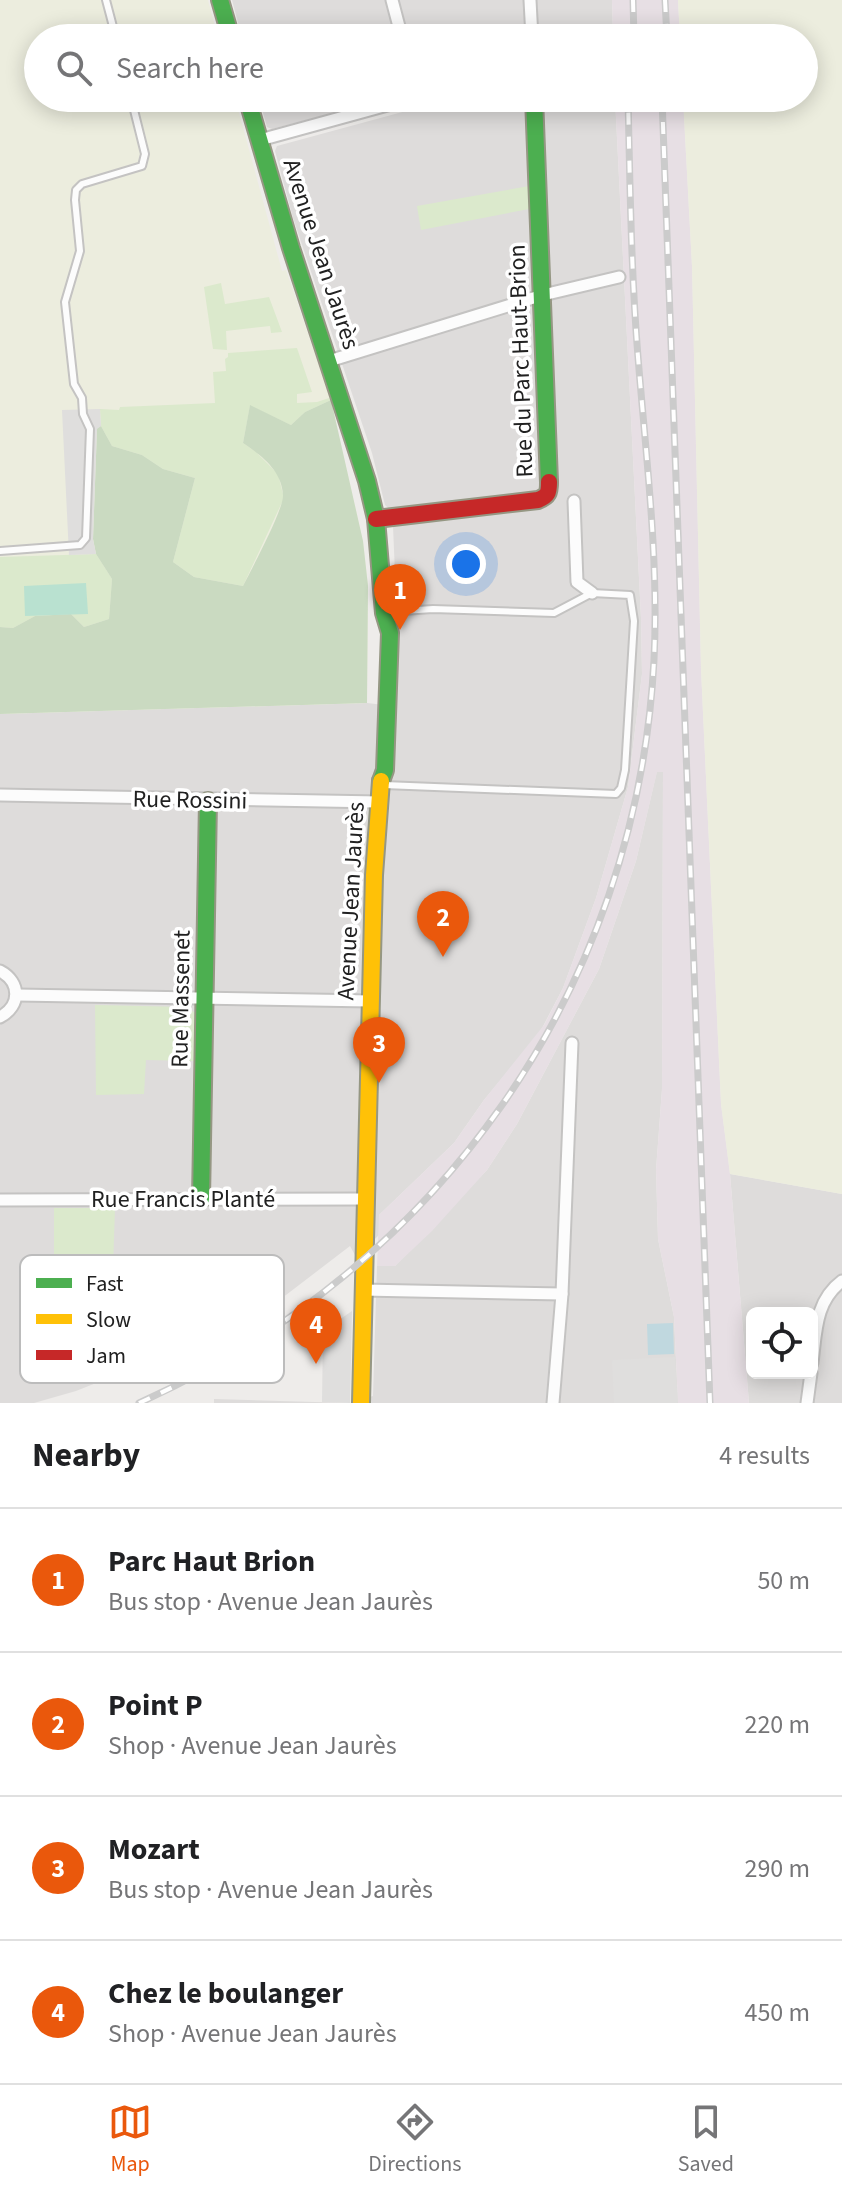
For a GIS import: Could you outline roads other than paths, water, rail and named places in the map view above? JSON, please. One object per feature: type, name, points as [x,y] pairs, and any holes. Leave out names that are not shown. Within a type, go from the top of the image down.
[{"type":"main road","points":[[220,0],[227,24]]},
{"type":"main road","name":"Avenue Jean Jaurès","points":[[251,112],[291,248],[367,481],[376,519],[384,613],[380,633],[376,769],[380,784],[370,1001],[361,1403]]},
{"type":"main road","name":"Rue du Parc Haut-Brion","points":[[376,519],[538,500],[549,492],[535,112]]},
{"type":"main road","name":"Rue Massenet","points":[[201,1199],[208,801]]},
{"type":"street","points":[[392,0],[398,24]]},
{"type":"street","points":[[530,0],[531,24]]},
{"type":"street","points":[[260,140],[362,112]]},
{"type":"street","points":[[329,361],[543,295],[619,277]]},
{"type":"street","points":[[574,501],[577,582],[592,593]]},
{"type":"street","name":"Rue Rossini","points":[[0,795],[379,802]]},
{"type":"street","points":[[0,971],[13,981],[17,995],[12,1008],[0,1017]]},
{"type":"street","points":[[17,995],[370,1001]]},
{"type":"street","points":[[553,1403],[562,1294],[572,1043]]},
{"type":"street","name":"Rue Francis Planté","points":[[0,1200],[366,1199]]},
{"type":"street","points":[[818,1318],[819,1310],[833,1288],[842,1281]]},
{"type":"street","points":[[363,1290],[562,1294]]},
{"type":"street","points":[[807,1403],[810,1379]]},
{"type":"lane","points":[[106,0],[112,24]]},
{"type":"lane","points":[[0,551],[80,545],[86,538],[90,429],[83,414],[82,398],[74,384],[65,302],[80,251],[76,190],[96,178],[142,166],[145,154],[134,112]]},
{"type":"lane","points":[[380,784],[616,794],[621,788],[625,770],[634,621],[630,595],[592,593],[554,613],[433,609],[384,613]]},
{"type":"water","points":[[673,1323],[674,1354],[648,1355],[647,1324]]},
{"type":"railway","points":[[633,0],[634,24]]},
{"type":"railway","points":[[665,0],[666,24]]},
{"type":"railway","points":[[284,1319],[344,1276],[429,1195],[503,1104],[563,1004],[609,896],[639,781],[654,660],[655,622],[651,508],[634,292],[628,112]]},
{"type":"railway","points":[[663,112],[710,1403]]},
{"type":"railway","points":[[139,1403],[177,1383]]},
{"type":"place","name":"Parc Haut Brion","points":[[400,630]]},
{"type":"place","name":"Point P","points":[[443,957]]},
{"type":"place","name":"Mozart","points":[[379,1083]]},
{"type":"place","name":"Chez le boulanger","points":[[316,1364]]}]
